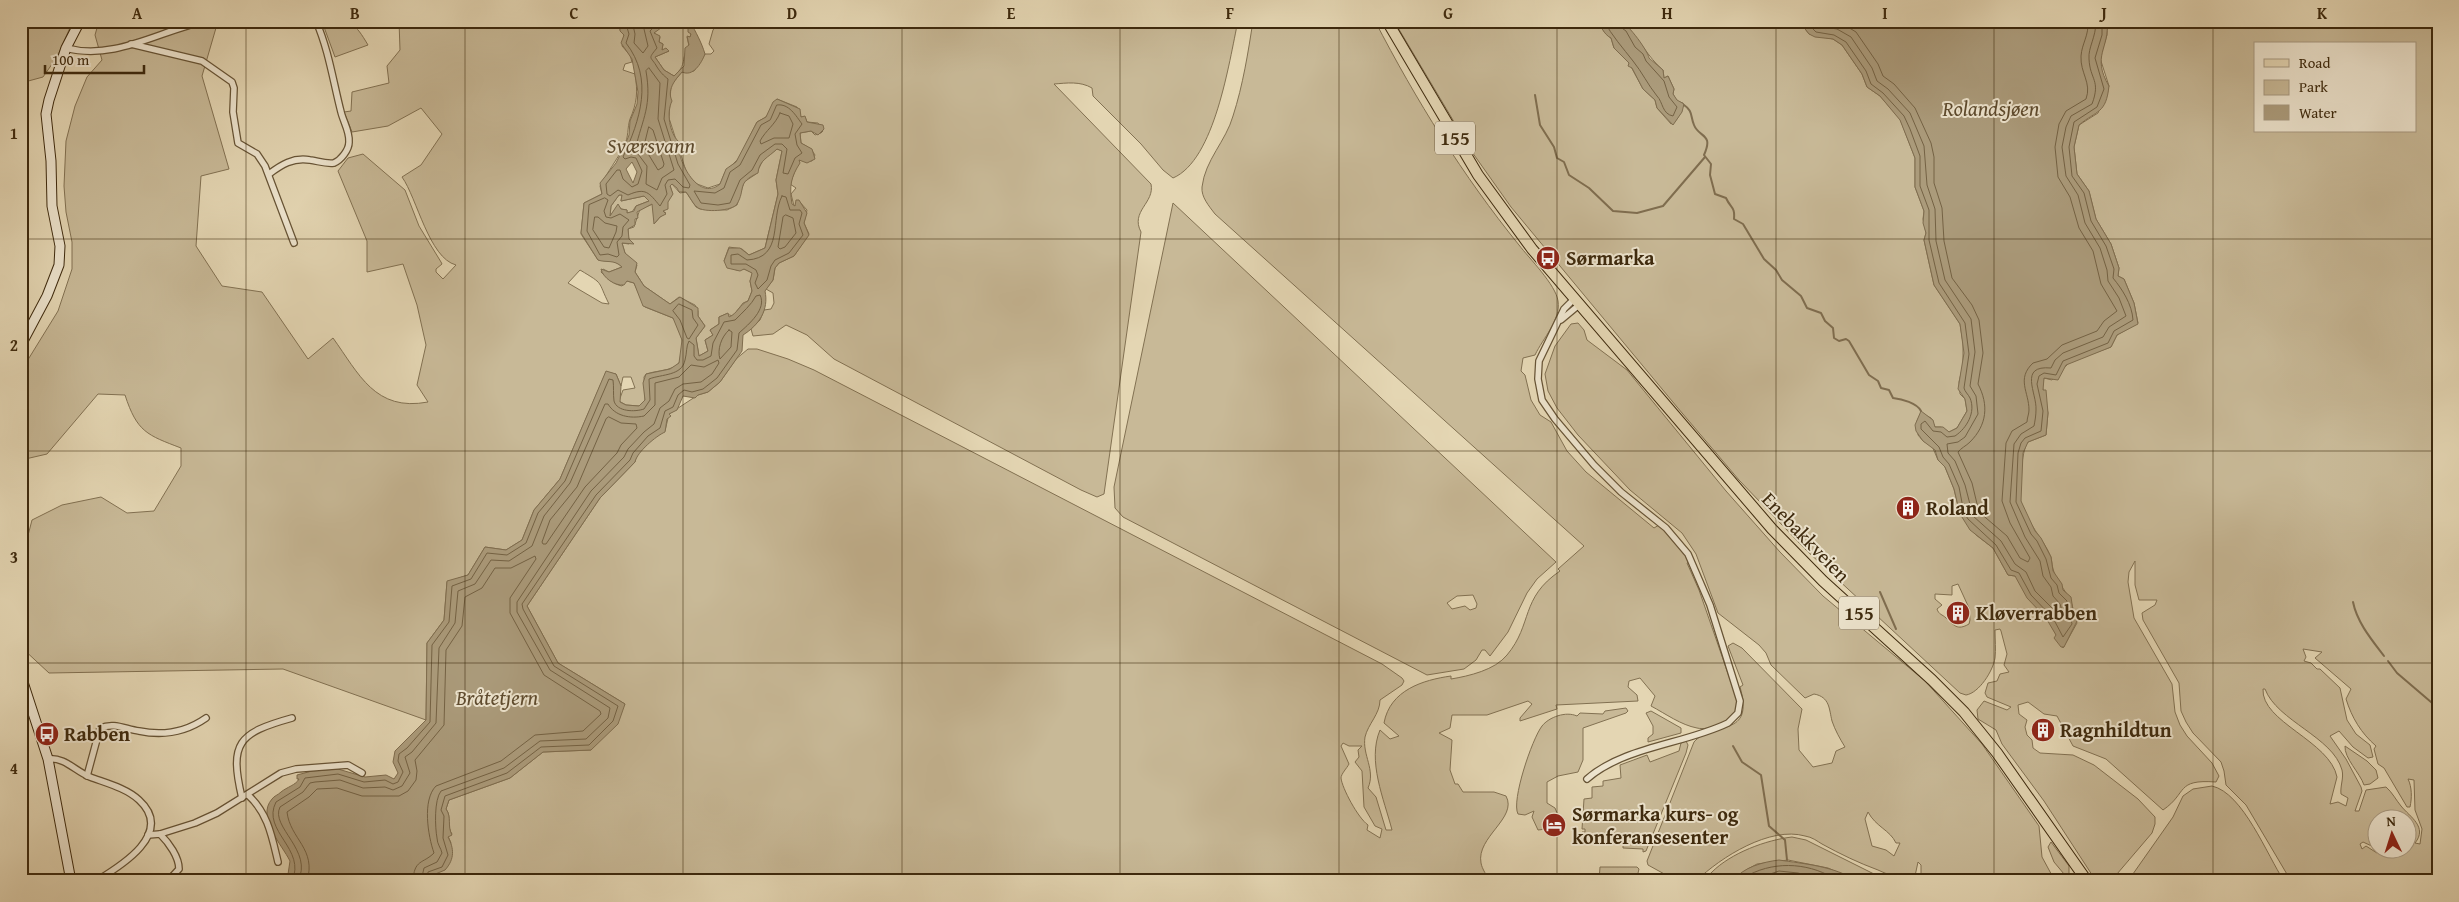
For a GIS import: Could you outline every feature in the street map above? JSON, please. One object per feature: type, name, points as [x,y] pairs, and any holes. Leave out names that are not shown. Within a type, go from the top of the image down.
[{"type":"main road","points":[[21,345],[51,288],[60,258],[60,246],[52,206],[51,162],[46,114],[48,100],[66,48],[80,21]]},
{"type":"main road","name":"Enebakkveien","points":[[1387,21],[1487,189],[1523,237],[1726,478],[1782,540],[1846,602],[1938,685],[1964,712],[1997,753],[2087,881]]},
{"type":"main road","points":[[21,676],[48,759],[71,881]]},
{"type":"street","points":[[66,48],[83,52],[97,52],[131,44],[205,21]]},
{"type":"street","points":[[269,174],[286,162],[294,160],[308,159],[334,163],[340,159],[348,147],[349,136],[324,40],[316,21]]},
{"type":"street","points":[[131,44],[202,61],[232,82],[234,88],[233,112],[238,143],[260,157],[269,174],[294,244]]},
{"type":"street","points":[[1576,302],[1561,320],[1545,346],[1538,365],[1538,384],[1542,400],[1555,419],[1600,472],[1621,492],[1666,528],[1688,554],[1708,600],[1740,701],[1738,712],[1728,724],[1623,759],[1603,768],[1587,779]]},
{"type":"street","points":[[87,776],[100,728],[110,725],[152,733],[169,732],[185,730],[206,718]]},
{"type":"street","points":[[242,798],[235,767],[240,744],[245,736],[273,723],[292,718]]},
{"type":"street","points":[[48,759],[60,759],[87,776],[138,799],[148,814],[148,835],[142,847],[124,863],[96,881]]},
{"type":"street","points":[[148,835],[160,834],[195,823],[248,795],[270,779],[296,769],[348,765],[362,773]]},
{"type":"street","points":[[248,795],[258,804],[266,818],[278,862]]},
{"type":"street","points":[[160,834],[179,863],[179,870],[168,881]]},
{"type":"green space","points":[[21,21],[73,21],[57,57],[43,77],[21,83]]},
{"type":"green space","points":[[99,21],[218,21],[202,76],[229,169],[201,176],[196,246],[222,286],[262,292],[308,359],[333,338],[351,365],[370,387],[382,396],[394,401],[410,404],[428,402],[417,385],[426,345],[417,305],[403,264],[367,272],[367,241],[338,171],[348,158],[363,154],[405,190],[419,226],[442,264],[436,269],[436,272],[443,279],[456,265],[447,260],[438,251],[431,240],[402,177],[421,165],[442,134],[421,108],[388,126],[352,132],[344,112],[351,111],[352,92],[389,83],[387,66],[400,50],[399,21],[620,21],[620,30],[624,35],[622,46],[630,55],[632,62],[625,64],[623,70],[635,74],[637,92],[626,143],[600,186],[602,194],[584,203],[581,234],[598,260],[611,260],[622,267],[609,272],[603,269],[601,272],[606,277],[613,283],[622,286],[627,281],[634,283],[645,307],[673,318],[681,336],[682,357],[674,367],[646,374],[644,377],[645,400],[639,406],[626,405],[619,401],[623,390],[635,388],[631,377],[623,377],[621,386],[616,374],[606,372],[560,479],[534,510],[522,540],[506,550],[485,547],[468,575],[447,582],[444,620],[427,643],[426,720],[283,669],[49,673],[21,647],[25,547],[32,520],[62,505],[101,497],[127,513],[154,511],[181,466],[181,448],[145,431],[134,417],[125,395],[98,394],[47,454],[21,460],[21,371],[58,311],[72,269],[72,242],[66,212],[64,186],[66,141],[75,106],[87,77],[102,60],[95,35]],"holes":[[[580,270],[597,281],[609,304],[602,303],[568,283]]]},
{"type":"green space","points":[[326,21],[352,25],[360,32],[368,45],[335,57],[324,27]]},
{"type":"green space","points":[[666,21],[684,21],[691,34],[690,37],[687,37],[689,46],[683,65],[674,76],[664,70],[655,57],[669,51],[662,50],[663,44],[659,42],[660,37],[654,33]]},
{"type":"green space","points":[[720,21],[1238,21],[1225,84],[1210,131],[1200,152],[1187,168],[1173,178],[1163,170],[1141,144],[1093,96],[1092,88],[1078,83],[1054,84],[1151,184],[1150,197],[1138,218],[1141,232],[1104,494],[1097,497],[1081,490],[834,359],[807,335],[786,325],[773,334],[753,336],[751,329],[760,320],[764,310],[771,309],[774,303],[773,293],[766,289],[773,280],[775,268],[779,263],[794,256],[809,234],[804,223],[807,210],[798,200],[796,206],[794,206],[791,194],[796,188],[790,184],[799,160],[812,161],[815,155],[811,149],[801,143],[800,133],[811,131],[815,135],[823,131],[818,123],[807,122],[805,117],[801,117],[797,107],[777,99],[766,117],[757,122],[739,158],[725,172],[720,184],[708,188],[697,184],[687,174],[669,118],[671,85],[682,72],[694,71],[705,54],[711,54],[714,51],[709,44],[713,30]]},
{"type":"green space","points":[[1253,21],[1375,21],[1441,137],[1498,219],[1547,280],[1556,295],[1558,301],[1557,315],[1551,329],[1535,355],[1523,358],[1521,371],[1525,375],[1531,400],[1540,415],[1551,422],[1567,451],[1586,472],[1654,528],[1659,525],[1674,539],[1690,561],[1687,563],[1699,590],[1732,685],[1734,685],[1736,691],[1738,705],[1735,713],[1726,721],[1714,727],[1702,729],[1685,724],[1651,706],[1655,696],[1640,678],[1629,681],[1628,687],[1637,695],[1638,701],[1556,705],[1557,709],[1520,721],[1520,718],[1532,704],[1528,701],[1487,715],[1452,715],[1450,728],[1439,733],[1452,740],[1450,770],[1455,784],[1458,784],[1463,792],[1494,792],[1506,796],[1508,804],[1502,820],[1484,845],[1481,854],[1481,863],[1490,881],[429,881],[433,878],[432,876],[451,843],[448,836],[452,834],[449,828],[449,815],[446,809],[449,800],[510,778],[543,752],[591,750],[625,704],[558,663],[527,606],[600,498],[635,462],[642,448],[665,431],[669,414],[698,395],[708,392],[720,382],[736,359],[748,349],[757,349],[814,370],[1382,664],[1402,678],[1404,681],[1402,685],[1380,700],[1378,710],[1365,737],[1365,750],[1370,769],[1368,788],[1376,797],[1386,830],[1392,830],[1378,780],[1375,754],[1380,730],[1390,739],[1399,736],[1384,723],[1387,712],[1393,702],[1409,689],[1430,680],[1451,676],[1451,679],[1473,674],[1496,665],[1515,644],[1538,591],[1560,571],[1558,569],[1584,546],[1215,214],[1208,205],[1202,191],[1204,177],[1211,159],[1226,134],[1237,104]],"holes":[[[1343,743],[1349,746],[1362,746],[1358,750],[1359,757],[1355,762],[1362,771],[1364,807],[1375,826],[1382,829],[1380,838],[1367,830],[1368,825],[1355,810],[1342,783],[1341,776],[1349,764],[1341,746]]]},
{"type":"green space","points":[[1394,21],[1596,21],[1611,38],[1614,48],[1629,63],[1643,89],[1655,100],[1657,108],[1671,124],[1678,118],[1683,103],[1677,101],[1673,94],[1674,89],[1668,76],[1664,78],[1663,70],[1620,21],[1799,21],[1809,34],[1833,39],[1842,45],[1862,74],[1867,87],[1880,96],[1900,119],[1915,158],[1915,187],[1924,211],[1923,219],[1926,233],[1924,240],[1934,285],[1960,324],[1963,343],[1963,365],[1959,382],[1960,394],[1965,399],[1967,411],[1957,428],[1949,432],[1941,427],[1935,427],[1931,418],[1921,413],[1917,421],[1918,435],[1923,441],[1932,446],[1938,460],[1945,467],[1954,489],[1960,514],[1976,535],[1993,548],[2008,575],[2017,578],[2032,602],[2049,621],[2063,648],[2077,623],[2073,607],[2057,579],[2051,557],[2044,543],[2031,524],[2021,503],[2020,481],[2024,453],[2028,442],[2046,435],[2048,413],[2042,385],[2044,378],[2052,380],[2070,362],[2111,347],[2117,335],[2138,323],[2134,303],[2124,279],[2118,276],[2119,268],[2111,244],[2096,219],[2089,191],[2077,174],[2074,147],[2079,125],[2098,113],[2109,86],[2100,58],[2107,35],[2107,21],[2438,21],[2438,599],[2435,609],[2438,620],[2438,881],[2392,881],[2388,877],[2385,878],[2388,881],[2325,881],[2319,875],[2314,878],[2316,881],[2291,881],[2246,805],[2226,785],[2221,762],[2193,733],[2186,722],[2181,711],[2179,683],[2143,620],[2142,613],[2155,605],[2157,600],[2139,600],[2135,585],[2135,561],[2129,572],[2128,582],[2134,618],[2172,684],[2175,712],[2180,725],[2187,736],[2212,763],[2219,776],[2216,782],[2188,785],[2163,810],[2106,759],[2073,746],[2057,716],[2044,714],[2028,702],[2018,705],[2019,714],[2027,720],[2025,727],[2027,735],[2032,740],[2033,748],[2040,753],[2073,755],[2094,765],[2138,799],[2155,817],[2152,833],[2111,881],[2096,881],[2044,801],[2002,744],[1996,730],[1978,719],[1977,710],[1984,701],[2007,710],[2011,707],[1987,697],[1985,693],[1988,683],[1997,681],[2000,674],[2009,672],[2004,665],[2007,654],[2000,629],[1995,630],[1995,658],[1988,675],[1976,690],[1966,695],[1960,693],[1806,550],[1739,480],[1511,207],[1472,152]],"holes":[[[1958,584],[1969,608],[1969,624],[1961,627],[1954,625],[1937,609],[1942,605],[1935,599],[1935,594],[1952,595],[1952,586]],[[2303,649],[2322,652],[2315,658],[2351,689],[2346,699],[2351,713],[2361,730],[2376,746],[2374,749],[2378,764],[2384,768],[2407,807],[2410,807],[2411,796],[2408,779],[2414,780],[2415,810],[2422,829],[2420,844],[2416,843],[2416,860],[2366,860],[2366,846],[2362,849],[2360,844],[2363,842],[2366,843],[2366,810],[2405,810],[2386,787],[2366,790],[2359,811],[2355,811],[2362,791],[2361,787],[2346,759],[2330,736],[2339,731],[2353,747],[2368,758],[2373,757],[2370,745],[2356,734],[2347,720],[2340,688],[2320,669],[2304,661],[2306,657]],[[2263,689],[2265,689],[2271,700],[2281,711],[2317,738],[2337,758],[2342,770],[2341,794],[2348,798],[2346,806],[2338,802],[2330,804],[2337,777],[2332,764],[2310,742],[2273,712],[2265,701]]]},
{"type":"green space","points":[[777,149],[782,151],[776,180],[778,194],[765,248],[749,255],[742,249],[729,247],[724,261],[736,270],[744,269],[753,273],[750,281],[752,291],[748,301],[743,303],[733,316],[726,314],[719,317],[719,324],[710,330],[713,335],[705,340],[708,351],[699,356],[696,338],[705,326],[698,316],[695,305],[679,297],[670,304],[644,286],[635,272],[637,265],[625,253],[622,243],[629,244],[628,229],[634,227],[640,209],[653,204],[655,223],[666,213],[663,211],[672,192],[670,185],[672,184],[680,193],[686,192],[696,207],[700,209],[727,210],[737,205],[744,182],[756,174],[764,158]]},
{"type":"green space","points":[[619,195],[622,195],[621,201],[644,196],[649,201],[636,206],[632,212],[627,213],[627,210],[621,209],[619,206],[610,216],[611,206]]},
{"type":"green space","points":[[1173,203],[1556,562],[1537,579],[1527,593],[1508,632],[1490,656],[1485,650],[1482,650],[1476,660],[1464,669],[1427,675],[1123,517],[1115,508],[1114,487]],"holes":[[[1473,595],[1477,604],[1476,608],[1470,610],[1465,606],[1452,609],[1447,603],[1457,596]]]},
{"type":"green space","points":[[1578,323],[1584,330],[1587,340],[1627,370],[1726,491],[1780,552],[1823,596],[1925,681],[1982,744],[2039,826],[2042,857],[2055,881],[1907,881],[1917,880],[1921,876],[1921,865],[1918,862],[1915,876],[1896,877],[1850,858],[1810,837],[1791,834],[1777,835],[1747,846],[1719,862],[1696,881],[1677,881],[1648,865],[1647,861],[1694,742],[1702,735],[1711,731],[1730,726],[1742,714],[1743,703],[1740,687],[1743,685],[1728,646],[1733,643],[1742,648],[1802,709],[1798,729],[1799,750],[1813,767],[1832,763],[1836,751],[1845,747],[1839,738],[1826,701],[1814,694],[1805,698],[1771,665],[1766,653],[1759,645],[1718,613],[1696,554],[1682,533],[1630,490],[1578,435],[1557,408],[1548,391],[1545,374],[1555,346],[1571,324]],"holes":[[[1868,812],[1896,843],[1900,843],[1894,856],[1886,850],[1872,846],[1865,819]]]},
{"type":"green space","points":[[1626,708],[1628,711],[1626,713],[1583,728],[1583,760],[1578,772],[1558,776],[1547,782],[1547,803],[1555,808],[1557,813],[1548,820],[1546,829],[1538,830],[1532,817],[1534,811],[1525,815],[1518,814],[1517,797],[1524,770],[1533,743],[1545,723],[1553,718],[1568,714],[1577,716],[1580,713],[1603,714],[1605,711]]},
{"type":"green space","points":[[1651,711],[1681,728],[1681,733],[1648,742],[1648,738],[1653,734],[1653,726],[1646,713]]},
{"type":"green space","points":[[1686,741],[1688,745],[1686,753],[1646,851],[1643,852],[1643,849],[1623,848],[1623,841],[1588,843],[1588,840],[1582,840],[1582,832],[1585,832],[1585,829],[1582,829],[1584,799],[1592,798],[1592,787],[1603,786],[1603,781],[1621,778],[1620,765],[1647,755],[1650,762],[1679,751],[1681,743]]},
{"type":"green space","points":[[2345,746],[2367,761],[2376,770],[2378,778],[2370,784],[2364,785],[2345,751]]},
{"type":"green space","points":[[2212,786],[2223,791],[2244,812],[2284,881],[2128,881],[2173,817],[2183,796],[2193,789]]},
{"type":"green space","points":[[2416,823],[2420,832],[2416,841]]},
{"type":"green space","points":[[1792,837],[1806,840],[1878,876],[1903,881],[1857,881],[1828,868],[1788,860],[1757,864],[1733,881],[1705,881],[1720,865],[1739,853],[1760,844]]},
{"type":"green space","points":[[2051,842],[2069,866],[2069,874],[2064,874],[2054,862],[2048,847]]},
{"type":"green space","points":[[1600,867],[1637,867],[1639,869],[1636,881],[1599,881]]},
{"type":"water","points":[[1615,20],[1624,23],[1638,39],[1649,58],[1663,70],[1664,78],[1668,76],[1674,89],[1673,94],[1677,100],[1684,104],[1682,112],[1673,125],[1657,108],[1655,100],[1643,89],[1632,68],[1628,66],[1629,63],[1614,48],[1611,38],[1596,21]]},
{"type":"water","name":"Bråtetjern","points":[[620,21],[666,21],[665,25],[654,33],[660,36],[659,42],[663,44],[662,50],[666,48],[669,51],[655,57],[664,70],[674,76],[684,66],[685,48],[689,45],[687,36],[690,37],[691,34],[688,32],[688,25],[684,21],[690,21],[705,54],[696,69],[690,73],[682,72],[674,82],[670,93],[672,101],[669,117],[671,128],[678,141],[680,157],[684,167],[696,183],[703,188],[712,188],[720,184],[726,169],[736,162],[757,122],[766,117],[773,102],[777,99],[800,109],[801,117],[805,116],[807,122],[823,125],[824,129],[818,135],[811,131],[800,133],[801,143],[812,149],[815,159],[807,163],[799,160],[800,163],[792,182],[792,204],[795,206],[796,200],[799,200],[807,213],[804,223],[809,235],[794,256],[779,263],[775,268],[773,280],[765,291],[766,304],[764,311],[754,327],[743,335],[742,351],[720,382],[708,392],[695,398],[683,396],[677,410],[669,414],[671,416],[667,419],[665,432],[643,449],[635,462],[600,498],[527,606],[558,663],[625,704],[618,724],[591,750],[543,752],[510,778],[449,800],[446,809],[449,815],[452,835],[448,837],[452,849],[452,858],[445,870],[433,875],[429,881],[287,881],[290,861],[272,831],[267,814],[268,806],[272,799],[296,783],[299,779],[297,779],[297,775],[312,771],[338,769],[365,777],[386,775],[394,779],[398,773],[393,762],[395,751],[426,720],[427,643],[444,620],[447,581],[468,575],[485,547],[506,550],[522,540],[534,510],[560,479],[606,371],[616,374],[621,386],[620,402],[626,405],[639,406],[645,400],[643,383],[646,374],[670,369],[679,363],[682,340],[673,318],[643,306],[634,283],[627,281],[624,285],[621,285],[613,283],[607,278],[601,269],[609,272],[622,267],[613,262],[598,260],[581,233],[584,203],[602,194],[600,183],[616,163],[625,145],[629,135],[630,121],[637,104],[638,92],[632,59],[621,43],[624,35],[620,31]],"holes":[[[777,149],[782,151],[776,180],[778,194],[765,248],[749,255],[740,248],[729,248],[724,261],[727,268],[740,271],[744,269],[752,273],[750,281],[752,291],[748,301],[732,316],[729,317],[728,313],[719,317],[719,324],[710,330],[713,335],[705,340],[708,351],[699,356],[696,338],[705,326],[698,316],[698,308],[680,297],[670,304],[644,286],[635,272],[637,263],[625,253],[622,243],[634,244],[629,239],[628,229],[635,225],[635,219],[638,218],[637,212],[652,204],[654,224],[660,217],[666,214],[663,211],[668,209],[668,202],[673,194],[670,186],[672,184],[679,192],[686,192],[700,209],[718,210],[730,208],[737,204],[744,183],[758,173],[762,162]],[[632,162],[637,172],[633,183],[626,169]],[[619,195],[622,195],[621,201],[644,196],[649,201],[636,206],[634,211],[627,213],[627,210],[621,209],[618,204],[610,216],[611,206]]]},
{"type":"water","name":"Rolandsjøen","points":[[1799,21],[2107,21],[2106,39],[2101,59],[2104,75],[2109,86],[2108,95],[2103,107],[2079,125],[2074,147],[2077,174],[2089,191],[2096,219],[2111,244],[2119,268],[2118,276],[2124,279],[2134,303],[2138,324],[2117,335],[2111,347],[2066,365],[2058,380],[2044,378],[2043,390],[2046,390],[2048,413],[2046,435],[2028,442],[2023,453],[2021,501],[2035,531],[2051,557],[2053,571],[2062,584],[2063,590],[2071,597],[2074,617],[2077,621],[2064,647],[2061,647],[2054,638],[2056,635],[2046,618],[2027,598],[2015,576],[2008,575],[1993,548],[1970,530],[1960,514],[1954,489],[1945,467],[1938,460],[1935,450],[1923,441],[1916,431],[1915,425],[1921,411],[1933,420],[1935,427],[1943,427],[1949,432],[1957,428],[1967,411],[1965,399],[1958,389],[1964,353],[1960,324],[1934,285],[1924,240],[1926,233],[1923,223],[1924,211],[1915,187],[1915,158],[1900,120],[1880,96],[1867,87],[1862,74],[1842,45],[1833,39],[1815,37],[1809,34]]},
{"type":"water","points":[[1779,860],[1829,869],[1857,881],[1733,881],[1748,869]]},
{"type":"waterway","points":[[2405,24],[2422,21]]},
{"type":"waterway","points":[[1535,95],[1540,125],[1554,147],[1557,158],[1564,162],[1569,175],[1589,188],[1613,211],[1637,213],[1663,206],[1705,157]]},
{"type":"waterway","points":[[1684,105],[1690,111],[1696,129],[1707,139],[1707,148],[1704,155],[1711,164],[1710,175],[1715,194],[1726,198],[1733,210],[1734,219],[1743,224],[1764,259],[1776,270],[1782,280],[1801,296],[1807,308],[1821,313],[1825,321],[1833,328],[1834,338],[1839,341],[1846,339],[1849,341],[1869,375],[1878,381],[1881,388],[1889,390],[1893,398],[1905,400],[1921,411]]},
{"type":"waterway","points":[[1880,592],[1896,629]]},
{"type":"waterway","points":[[2353,602],[2361,623],[2384,656]]},
{"type":"waterway","points":[[2388,661],[2397,673],[2438,708]]},
{"type":"waterway","points":[[1733,746],[1742,762],[1761,775],[1769,826],[1785,840],[1787,860]]},
{"type":"place","name":"Sørmarka","points":[[1548,258]]},
{"type":"place","name":"Roland","points":[[1908,508]]},
{"type":"place","name":"Kløverrabben","points":[[1958,613]]},
{"type":"place","name":"Ragnhildtun","points":[[2043,730]]},
{"type":"place","name":"Rabben","points":[[47,734]]},
{"type":"place","name":"Sørmarka kurs- og konferansesenter","points":[[1554,825]]},
{"type":"water label","name":"Sværsvann","points":[[651,146]]}]
